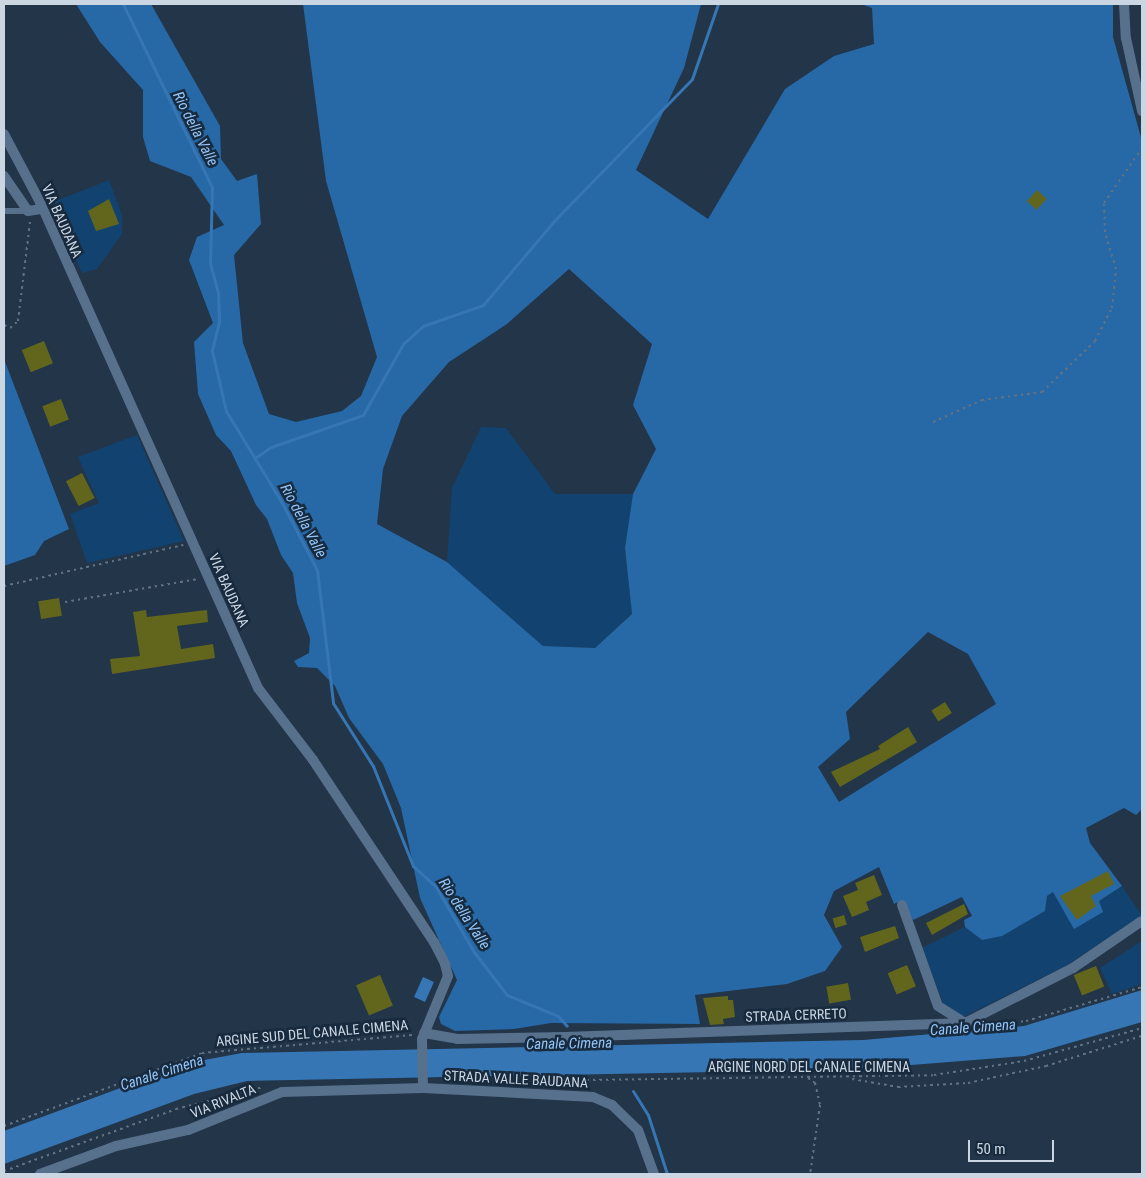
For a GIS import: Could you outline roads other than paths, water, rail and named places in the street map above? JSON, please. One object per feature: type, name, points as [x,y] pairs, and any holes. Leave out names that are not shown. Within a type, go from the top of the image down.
[{"type":"street","points":[[1124,4],[1126,38],[1142,111]]},
{"type":"street","name":"VIA BAUDANA","points":[[4,134],[43,208],[258,688],[313,760],[434,942],[445,964],[448,976],[423,1036]]},
{"type":"street","points":[[4,176],[28,211],[43,208]]},
{"type":"street","points":[[902,905],[938,1006],[965,1023]]},
{"type":"street","name":"STRADA CERRETO","points":[[423,1036],[457,1039],[566,1037],[965,1023],[1073,968],[1142,921]]},
{"type":"street","points":[[423,1036],[423,1085]]},
{"type":"street","name":"VIA RIVALTA","points":[[40,1174],[116,1146],[188,1130],[282,1092],[423,1085]]},
{"type":"street","name":"STRADA VALLE BAUDANA","points":[[423,1085],[593,1096],[612,1105],[638,1130],[654,1174]]},
{"type":"lane","points":[[4,211],[28,211]]},
{"type":"water","points":[[423,977],[434,982],[425,1002],[414,997]]},
{"type":"water","name":"Canale Cimena","points":[[1142,990],[1142,1022],[1025,1056],[861,1069],[247,1081],[194,1094],[4,1164],[4,1131],[188,1063],[242,1053],[863,1040],[1024,1026]]},
{"type":"waterway","name":"Rio della Valle","points":[[123,4],[212,187],[210,263],[218,292],[219,322],[212,351],[226,411],[281,501],[317,570],[333,703],[373,766],[413,866],[436,887],[474,952],[507,995],[558,1016],[567,1026]]},
{"type":"waterway","points":[[255,458],[271,447],[363,415],[403,344],[423,326],[483,305],[554,221],[692,79],[718,4]]},
{"type":"waterway","name":"Rio della Valle","points":[[633,1091],[648,1115],[667,1174]]}]
